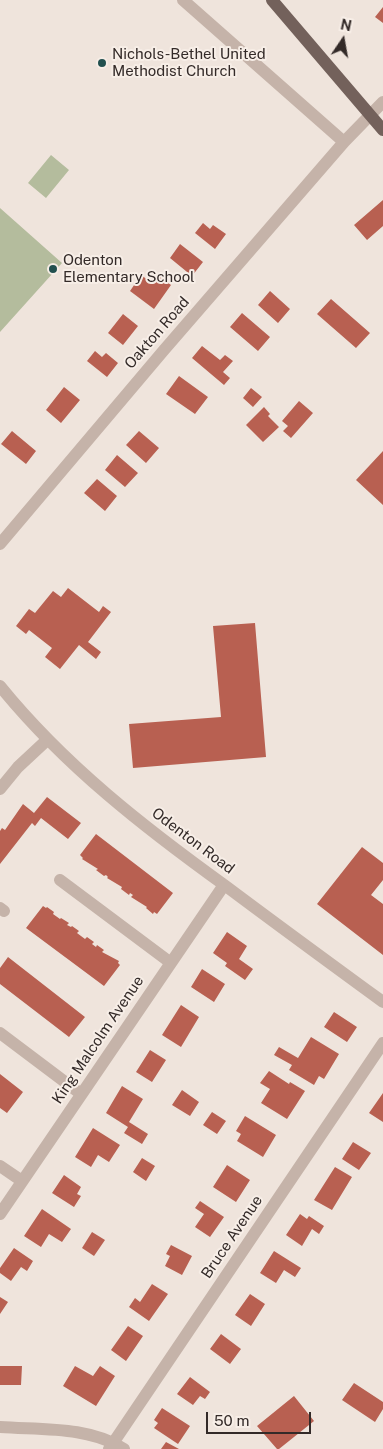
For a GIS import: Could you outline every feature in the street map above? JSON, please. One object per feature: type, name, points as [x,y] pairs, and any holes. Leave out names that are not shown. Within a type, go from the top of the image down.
[{"type":"main road","points":[[272,0],[383,130]]},
{"type":"street","points":[[183,0],[344,142]]},
{"type":"street","name":"Oakton Road","points":[[0,544],[108,415],[344,142],[383,102]]},
{"type":"street","name":"Odenton Road","points":[[0,686],[47,740],[126,811],[224,886],[383,1002]]},
{"type":"street","points":[[0,789],[18,767],[47,740]]},
{"type":"street","points":[[60,880],[171,963]]},
{"type":"street","name":"King Malcolm Avenue","points":[[0,1214],[224,886]]},
{"type":"street","points":[[0,1033],[81,1094]]},
{"type":"street","name":"Bruce Avenue","points":[[115,1447],[383,1043]]},
{"type":"street","points":[[0,1166],[22,1181]]},
{"type":"street","points":[[0,1427],[84,1432],[115,1447]]},
{"type":"green space","points":[[51,155],[69,170],[46,198],[28,183]]},
{"type":"green space","points":[[0,208],[62,263],[0,332]]},
{"type":"building","points":[[383,7],[383,23],[375,17]]},
{"type":"building","points":[[383,200],[383,226],[367,240],[354,225]]},
{"type":"building","points":[[203,223],[210,229],[213,225],[226,234],[215,249],[195,233]]},
{"type":"building","points":[[180,244],[203,262],[192,276],[170,258]]},
{"type":"building","points":[[141,275],[152,283],[158,275],[171,285],[154,309],[130,291]]},
{"type":"building","points":[[270,291],[290,309],[278,323],[258,305]]},
{"type":"building","points":[[331,299],[370,333],[356,348],[317,314]]},
{"type":"building","points":[[242,313],[270,337],[258,351],[230,327]]},
{"type":"building","points":[[123,314],[138,326],[123,345],[108,333]]},
{"type":"building","points":[[202,346],[220,360],[225,355],[233,361],[223,372],[230,378],[224,385],[192,358]]},
{"type":"building","points":[[95,351],[102,357],[106,353],[118,363],[107,377],[87,361]]},
{"type":"building","points":[[179,376],[208,397],[195,414],[166,394]]},
{"type":"building","points":[[64,387],[80,400],[61,423],[46,410]]},
{"type":"building","points":[[251,388],[262,397],[253,407],[243,398]]},
{"type":"building","points":[[299,401],[313,413],[291,438],[283,431],[288,426],[282,421]]},
{"type":"building","points":[[264,407],[270,414],[268,416],[279,427],[263,442],[246,425]]},
{"type":"building","points":[[12,431],[36,451],[26,464],[1,444]]},
{"type":"building","points":[[139,431],[159,448],[146,463],[126,445]]},
{"type":"building","points":[[383,451],[383,505],[356,480]]},
{"type":"building","points":[[117,455],[138,473],[125,487],[105,470]]},
{"type":"building","points":[[97,479],[117,496],[105,511],[84,493]]},
{"type":"building","points":[[68,588],[99,612],[103,606],[111,612],[88,642],[101,652],[96,659],[79,645],[60,669],[45,657],[52,648],[29,630],[26,634],[16,626],[29,609],[35,613],[53,591],[61,597]]},
{"type":"building","points":[[255,623],[266,757],[133,768],[129,724],[221,717],[213,626]]},
{"type":"building","points":[[47,797],[81,823],[68,839],[41,818],[35,826],[32,823],[0,864],[0,831],[2,828],[5,830],[23,804],[34,813]]},
{"type":"building","points":[[96,834],[173,893],[157,914],[154,912],[153,914],[147,907],[131,897],[133,895],[130,893],[129,895],[121,889],[122,887],[82,859],[80,855]]},
{"type":"building","points":[[362,847],[383,863],[383,880],[371,895],[383,904],[383,955],[317,904]]},
{"type":"building","points":[[43,906],[54,912],[53,914],[60,919],[69,923],[67,925],[79,931],[77,933],[85,939],[87,937],[94,942],[92,944],[104,950],[102,952],[119,961],[120,965],[104,986],[26,928]]},
{"type":"building","points":[[227,932],[247,946],[239,959],[253,969],[245,980],[225,966],[227,963],[213,953]]},
{"type":"building","points":[[8,957],[85,1017],[69,1037],[0,984],[0,968]]},
{"type":"building","points":[[202,969],[225,984],[214,1002],[191,987]]},
{"type":"building","points":[[181,1005],[199,1017],[181,1047],[162,1035]]},
{"type":"building","points":[[334,1012],[357,1027],[347,1042],[324,1027]]},
{"type":"building","points":[[311,1037],[339,1054],[324,1079],[319,1076],[314,1085],[289,1070],[292,1065],[274,1055],[279,1047],[298,1058]]},
{"type":"building","points":[[150,1050],[166,1060],[152,1082],[136,1072]]},
{"type":"building","points":[[269,1071],[289,1084],[290,1082],[305,1091],[287,1119],[261,1103],[270,1089],[260,1083]]},
{"type":"building","points":[[0,1074],[23,1092],[7,1113],[0,1108]]},
{"type":"building","points":[[122,1086],[143,1099],[129,1122],[148,1134],[142,1144],[124,1133],[128,1127],[106,1113]]},
{"type":"building","points":[[182,1090],[199,1102],[190,1116],[172,1105]]},
{"type":"building","points":[[383,1093],[383,1122],[369,1113]]},
{"type":"building","points":[[212,1112],[226,1121],[217,1134],[203,1125]]},
{"type":"building","points":[[245,1116],[276,1135],[263,1157],[237,1141],[241,1134],[236,1131]]},
{"type":"building","points":[[93,1128],[120,1145],[109,1162],[98,1155],[91,1167],[75,1157]]},
{"type":"building","points":[[353,1142],[371,1153],[359,1170],[342,1159]]},
{"type":"building","points":[[142,1158],[155,1166],[146,1181],[133,1172]]},
{"type":"building","points":[[227,1165],[250,1180],[236,1202],[213,1187]]},
{"type":"building","points":[[335,1167],[352,1177],[332,1210],[314,1200]]},
{"type":"building","points":[[64,1175],[81,1187],[77,1194],[81,1196],[74,1207],[52,1193]]},
{"type":"building","points":[[200,1201],[224,1217],[210,1237],[195,1227],[204,1214],[195,1208]]},
{"type":"building","points":[[42,1209],[71,1229],[62,1242],[49,1234],[41,1247],[24,1236]]},
{"type":"building","points":[[300,1214],[307,1219],[309,1216],[324,1226],[319,1234],[312,1229],[302,1246],[286,1235]]},
{"type":"building","points":[[92,1232],[105,1240],[94,1256],[82,1248]]},
{"type":"building","points":[[171,1245],[192,1256],[182,1275],[165,1266],[170,1256],[166,1254]]},
{"type":"building","points":[[14,1248],[33,1261],[27,1271],[21,1267],[11,1281],[0,1273],[0,1268]]},
{"type":"building","points":[[274,1251],[301,1268],[295,1277],[284,1270],[276,1283],[260,1273]]},
{"type":"building","points":[[152,1284],[168,1294],[149,1321],[129,1307],[135,1298],[140,1302]]},
{"type":"building","points":[[250,1294],[265,1304],[251,1326],[235,1315]]},
{"type":"building","points":[[0,1297],[8,1302],[0,1314]]},
{"type":"building","points":[[128,1326],[143,1336],[126,1361],[111,1350]]},
{"type":"building","points":[[221,1334],[241,1349],[230,1364],[210,1349]]},
{"type":"building","points":[[0,1366],[22,1366],[21,1385],[0,1385]]},
{"type":"building","points":[[75,1366],[93,1376],[100,1366],[115,1376],[96,1406],[63,1386]]},
{"type":"building","points":[[190,1377],[210,1392],[205,1399],[200,1396],[193,1405],[177,1394]]},
{"type":"building","points":[[354,1383],[383,1402],[383,1409],[375,1422],[342,1400]]},
{"type":"building","points":[[294,1396],[314,1421],[277,1449],[257,1426]]},
{"type":"building","points":[[162,1408],[190,1426],[178,1444],[154,1428],[158,1423],[154,1420]]},
{"type":"building","points":[[166,1442],[179,1449],[161,1449]]},
{"type":"place","name":"Nichols-Bethel United Methodist Church","points":[[102,63]]},
{"type":"place","name":"Odenton Elementary School","points":[[53,269]]}]
